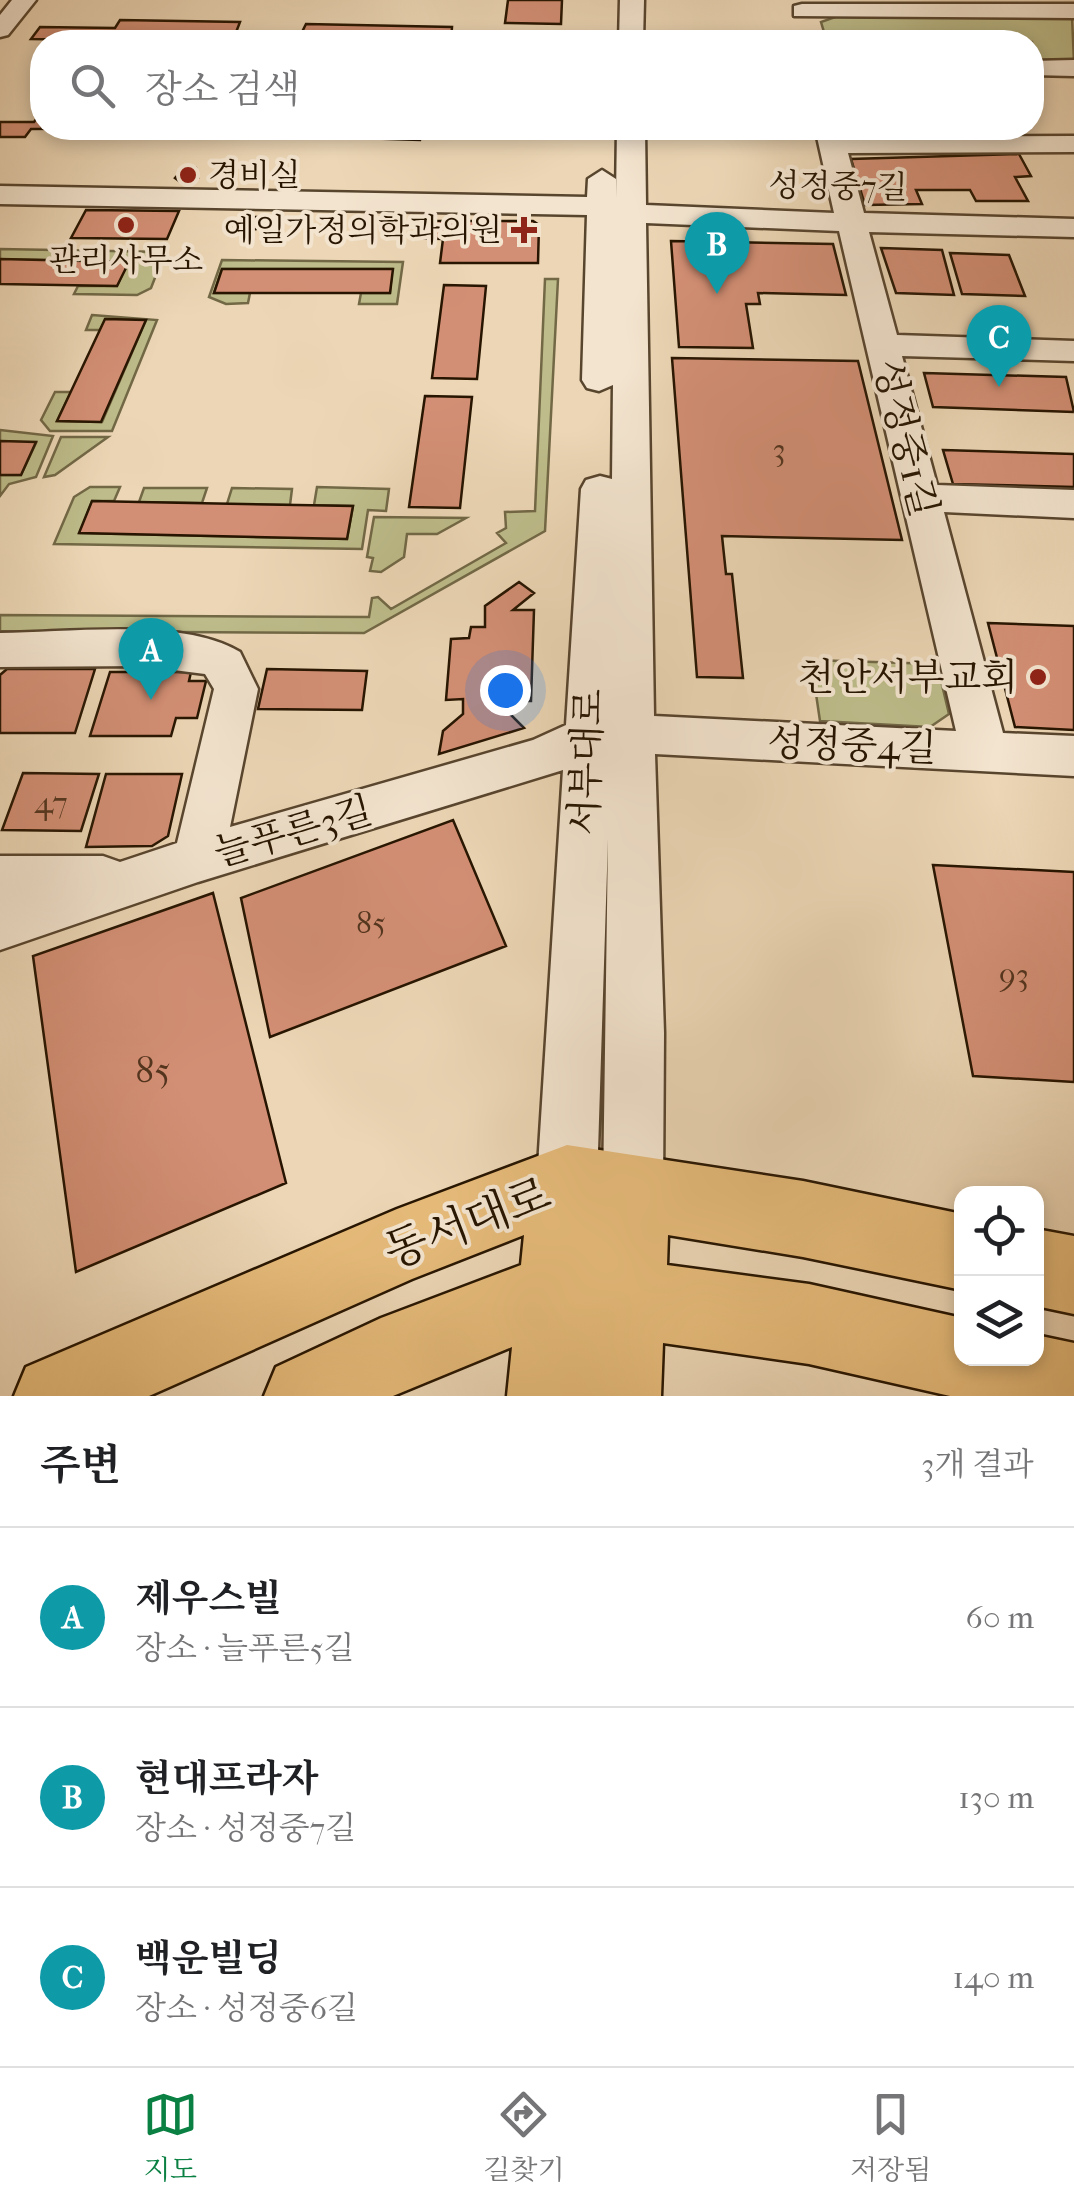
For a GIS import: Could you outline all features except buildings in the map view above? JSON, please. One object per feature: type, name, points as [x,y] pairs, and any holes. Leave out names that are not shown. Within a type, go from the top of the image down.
[{"type":"main road","points":[[600,1187],[954,1251]]},
{"type":"main road","name":"서부대로","points":[[600,1187],[594,1294],[620,1396]]},
{"type":"main road","name":"동서대로","points":[[55,1396],[397,1247],[600,1187]]},
{"type":"main road","points":[[1044,1269],[1074,1275]]},
{"type":"main road","points":[[306,1396],[409,1346],[594,1294],[809,1324],[1074,1384]]},
{"type":"main road","name":"서부대로","points":[[548,1396],[594,1294]]},
{"type":"street","points":[[0,30],[24,0]]},
{"type":"street","points":[[606,30],[607,0]]},
{"type":"street","points":[[631,30],[632,0]]},
{"type":"street","points":[[800,6],[1074,11]]},
{"type":"street","points":[[1044,68],[1074,68]]},
{"type":"street","name":"서부대로","points":[[600,1187],[577,1035],[608,736],[615,209],[606,140]]},
{"type":"street","name":"서부대로","points":[[615,209],[629,140]]},
{"type":"street","name":"성정중1길","points":[[832,140],[849,222],[923,498],[984,750]]},
{"type":"street","points":[[952,140],[1074,144]]},
{"type":"street","name":"성정중7길","points":[[0,194],[615,209],[664,217],[1074,228]]},
{"type":"street","points":[[883,346],[1074,351]]},
{"type":"street","points":[[923,498],[1074,504]]},
{"type":"street","points":[[0,650],[162,652],[218,659],[232,670],[236,689],[198,859]]},
{"type":"street","name":"성정중4길","points":[[608,736],[1074,756]]},
{"type":"street","name":"늘푸른3길","points":[[0,926],[198,859],[608,736]]},
{"type":"street","points":[[0,879],[138,879]]},
{"type":"shaded area","points":[[838,16],[1072,16],[1074,63],[1044,64],[1044,30],[823,30],[821,22]]},
{"type":"shaded area","points":[[0,249],[165,252],[151,288],[137,295],[74,294],[78,286],[117,286],[128,262],[0,259]]},
{"type":"shaded area","points":[[222,260],[403,262],[397,304],[359,304],[361,293],[390,293],[392,269],[222,269],[214,293],[250,293],[248,303],[226,304],[209,297]]},
{"type":"shaded area","points":[[545,279],[558,279],[545,531],[364,633],[0,631],[0,615],[369,617],[372,598],[378,597],[391,609],[506,543],[497,533],[506,528],[505,512],[535,511]]},
{"type":"shaded area","points":[[92,315],[157,320],[112,431],[50,431],[41,420],[55,392],[71,392],[57,421],[102,422],[146,320],[106,319],[100,330],[86,330]]},
{"type":"shaded area","points":[[0,430],[53,436],[36,477],[9,484],[0,496],[0,475],[21,475],[36,443],[0,441]]},
{"type":"shaded area","points":[[61,437],[108,437],[55,475],[44,477]]},
{"type":"shaded area","points":[[90,487],[120,487],[114,501],[92,501],[80,533],[347,539],[353,506],[314,505],[317,487],[389,489],[386,511],[368,510],[362,549],[54,544],[74,497]]},
{"type":"shaded area","points":[[144,488],[207,488],[202,503],[139,502]]},
{"type":"shaded area","points":[[232,488],[292,489],[290,505],[227,504]]},
{"type":"shaded area","points":[[374,517],[466,518],[437,534],[407,534],[404,557],[381,572],[370,571],[373,558],[367,557]]},
{"type":"shaded area","points":[[811,660],[937,664],[949,714],[930,727],[820,721]]},
{"type":"place","name":"경비실","points":[[188,175]]},
{"type":"place","name":"관리사무소","points":[[126,225]]},
{"type":"place","name":"예일가정의학과의원","points":[[524,230]]},
{"type":"place","name":"현대프라자","points":[[717,294]]},
{"type":"place","name":"백운빌딩","points":[[999,387]]},
{"type":"place","name":"천안서부교회","points":[[1038,677]]},
{"type":"place","name":"제우스빌","points":[[151,700]]}]
